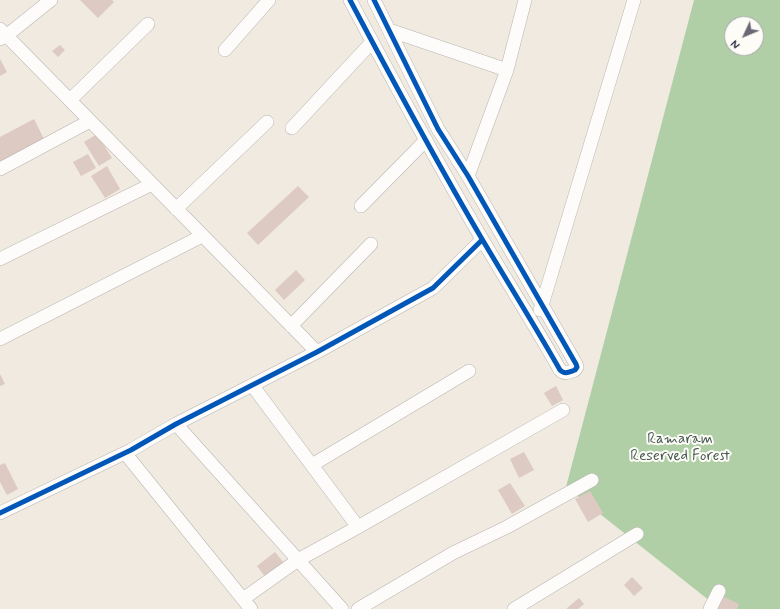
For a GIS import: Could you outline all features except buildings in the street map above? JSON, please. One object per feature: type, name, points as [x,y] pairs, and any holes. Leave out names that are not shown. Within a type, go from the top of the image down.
[{"type":"street","points":[[51,0],[2,35],[70,100],[317,352]]},
{"type":"street","points":[[225,50],[269,0]]},
{"type":"street","points":[[350,0],[482,240],[560,370],[563,373],[575,370],[577,367],[576,364],[468,176],[438,129],[374,0]]},
{"type":"street","points":[[468,176],[507,70],[525,0]]},
{"type":"street","points":[[533,323],[542,305],[634,0]]},
{"type":"street","points":[[70,100],[148,24]]},
{"type":"street","points":[[389,30],[507,70]]},
{"type":"street","points":[[292,128],[372,42]]},
{"type":"street","points":[[0,169],[90,121]]},
{"type":"street","points":[[176,209],[267,122]]},
{"type":"street","points":[[361,206],[426,140]]},
{"type":"street","points":[[0,259],[152,184]]},
{"type":"street","points":[[0,339],[202,236]]},
{"type":"street","points":[[0,513],[125,453],[176,424],[317,352],[433,288],[482,240]]},
{"type":"street","points":[[291,326],[371,244]]},
{"type":"street","points":[[312,465],[468,372]]},
{"type":"street","points":[[252,385],[358,527]]},
{"type":"street","points":[[125,453],[247,604],[298,560],[563,410]]},
{"type":"street","points":[[176,424],[342,609]]},
{"type":"street","points":[[358,609],[453,553],[507,527],[592,480]]},
{"type":"street","points":[[514,609],[637,534]]},
{"type":"street","points":[[710,609],[719,592]]},
{"type":"green space","name":"Ramaram Reserved Forest","points":[[694,0],[780,0],[780,609],[720,609],[566,487]]},
{"type":"cycle path","points":[[350,0],[448,180],[560,370],[565,373],[575,370],[577,367],[576,364],[468,176],[438,129],[374,0]]},
{"type":"cycle path","points":[[0,513],[131,450],[176,424],[317,352],[433,288],[482,240]]}]
